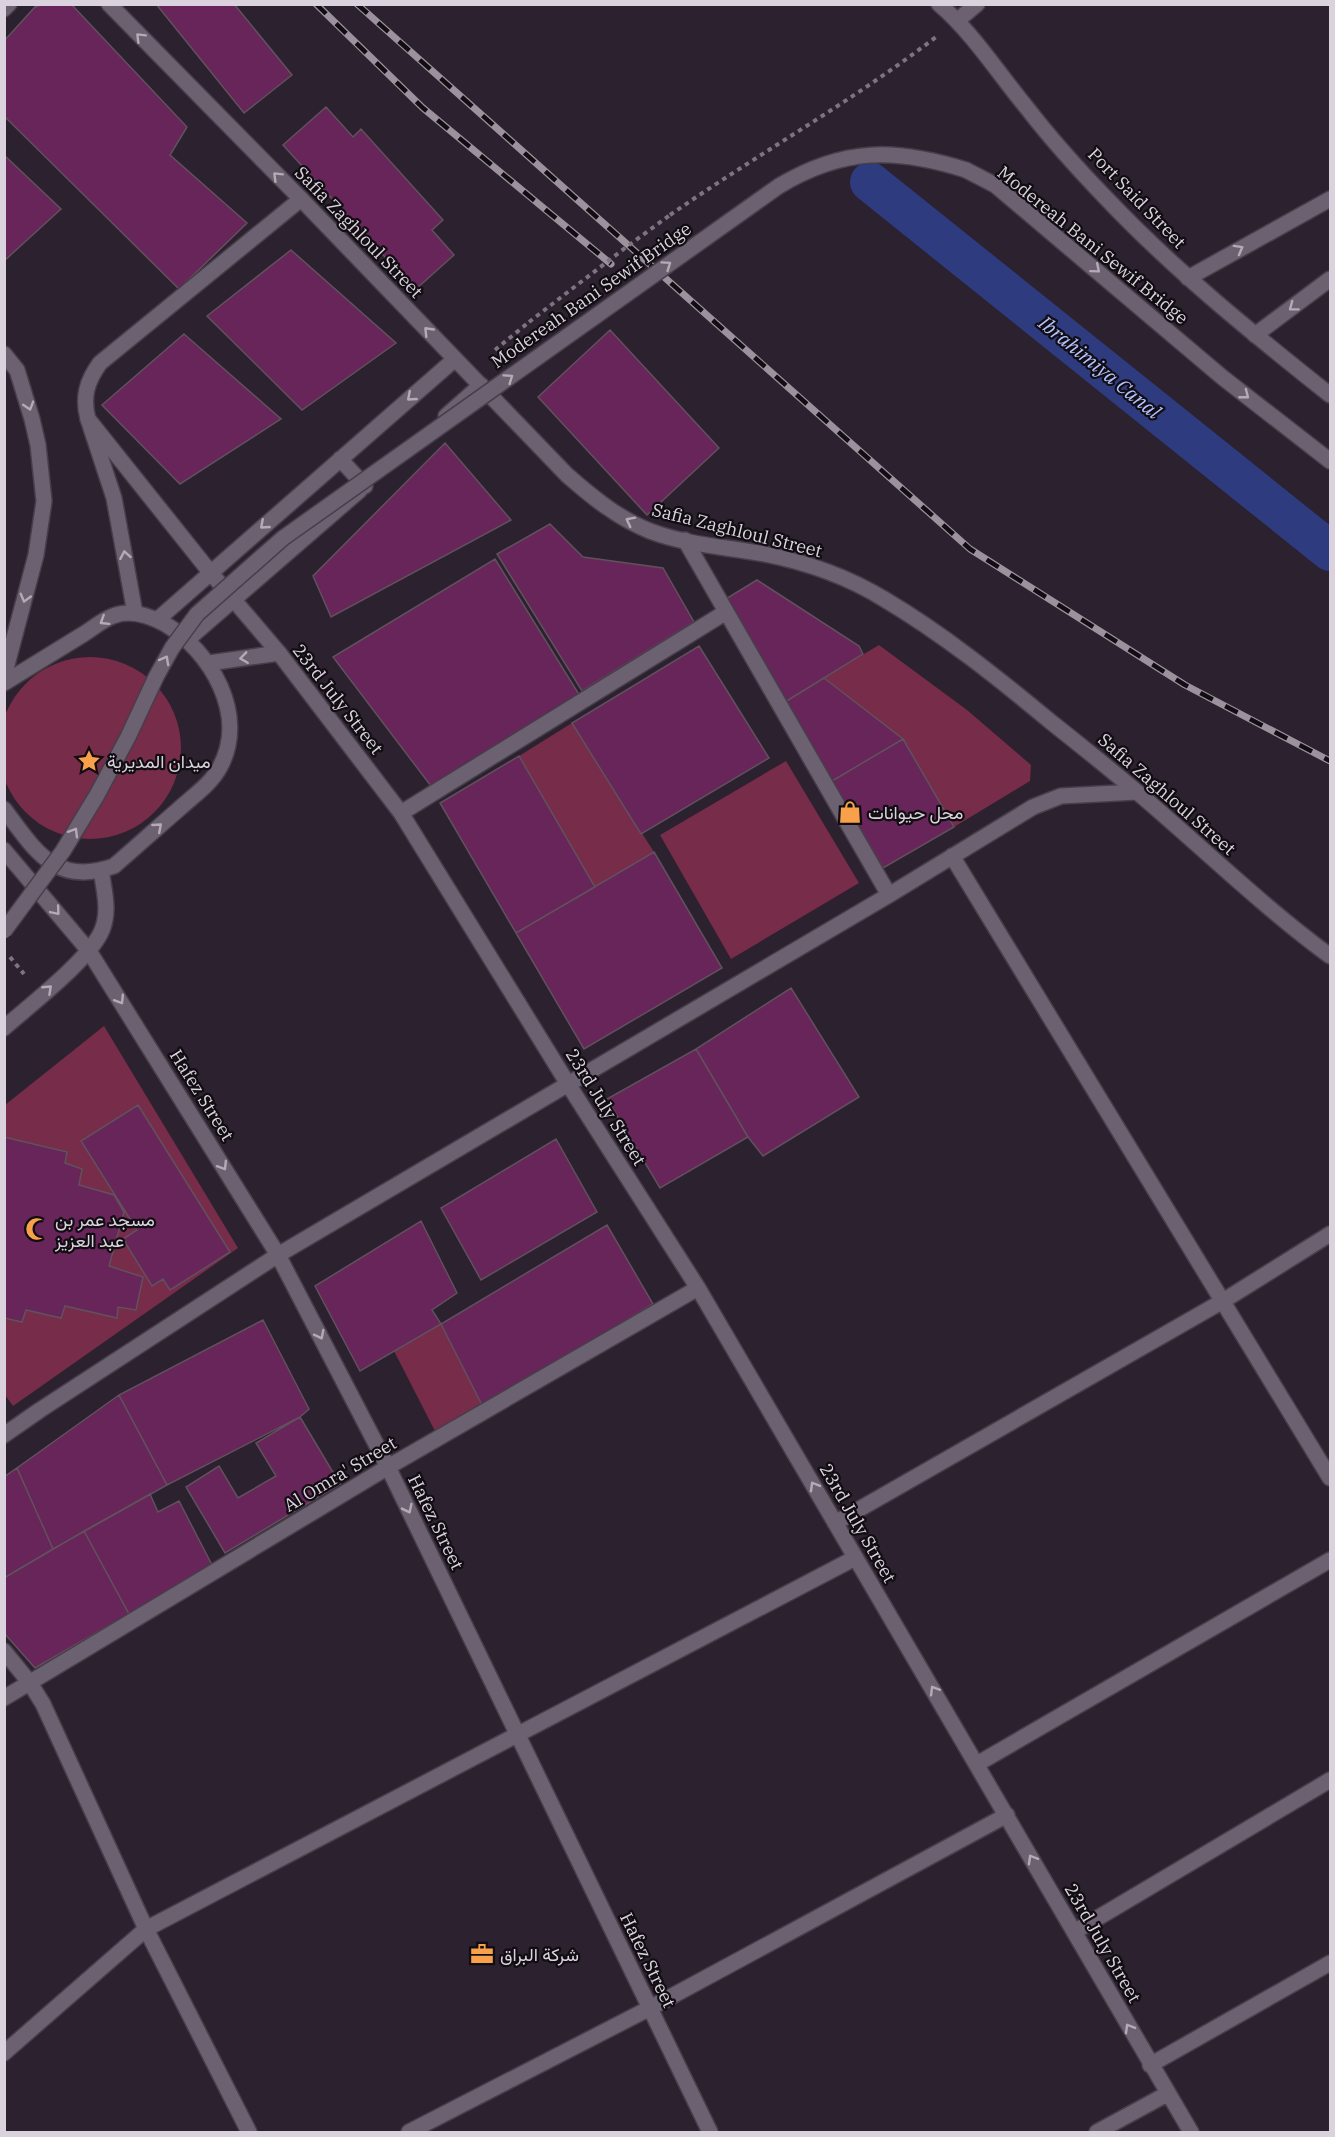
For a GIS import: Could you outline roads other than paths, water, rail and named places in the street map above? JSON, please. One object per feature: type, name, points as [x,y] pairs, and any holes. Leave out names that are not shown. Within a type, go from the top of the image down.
[{"type":"street","points":[[4,9],[9,4]]},
{"type":"street","name":"Safia Zaghloul Street","points":[[109,4],[567,475],[592,497],[621,516],[651,531],[685,540],[765,554],[805,565],[844,579],[882,598],[917,620],[1004,683],[1137,792],[1274,913],[1330,956]]},
{"type":"street","name":"Port Said Street","points":[[939,4],[958,20],[1029,111],[1105,197],[1188,278],[1330,395]]},
{"type":"street","points":[[958,20],[977,4]]},
{"type":"street","name":"Modereah Bani Sewif Bridge","points":[[4,931],[63,851],[97,795],[172,648],[197,614],[283,538],[778,186],[801,172],[852,157],[906,155],[931,159],[966,170],[995,185],[1222,376],[1330,461]]},
{"type":"street","points":[[1188,278],[1330,199]]},
{"type":"street","points":[[135,613],[114,498],[85,408],[85,392],[91,376],[100,363],[301,200]]},
{"type":"street","points":[[1255,335],[1330,279]]},
{"type":"street","points":[[4,354],[17,370],[32,418],[38,445],[44,501],[36,555],[4,676]]},
{"type":"street","points":[[157,620],[455,359]]},
{"type":"street","points":[[187,640],[481,385]]},
{"type":"street","name":"23rd July Street","points":[[88,419],[210,572],[279,653],[401,813],[568,1084],[698,1288],[1191,2133]]},
{"type":"street","points":[[340,459],[365,486]]},
{"type":"street","points":[[685,540],[890,895]]},
{"type":"street","points":[[401,813],[726,612]]},
{"type":"street","points":[[4,683],[113,615],[135,613],[157,620],[187,640],[209,663],[220,683],[229,726],[228,748],[220,768],[206,786],[114,866],[83,872],[66,870],[50,862],[36,852],[4,809]]},
{"type":"street","points":[[209,663],[279,653]]},
{"type":"street","points":[[4,1435],[278,1255],[890,895],[1033,807],[1060,796],[1137,792]]},
{"type":"street","name":"Hafez Street","points":[[4,850],[89,951],[278,1255],[388,1467],[710,2133]]},
{"type":"street","points":[[952,856],[1330,1478]]},
{"type":"street","points":[[4,1028],[89,951],[102,930],[106,913],[101,870]]},
{"type":"street","points":[[836,1523],[1223,1301],[1330,1234]]},
{"type":"street","name":"Al Omra' Street","points":[[4,1698],[388,1467],[698,1288]]},
{"type":"street","points":[[4,2053],[146,1929],[855,1558]]},
{"type":"street","points":[[977,1764],[1330,1560]]},
{"type":"street","points":[[4,1651],[30,1683],[57,1734],[146,1929],[249,2133]]},
{"type":"street","points":[[1074,1932],[1330,1779]]},
{"type":"street","points":[[409,2133],[650,2008],[1007,1815]]},
{"type":"street","points":[[1150,2065],[1330,1963]]},
{"type":"street","points":[[1097,2133],[1167,2094]]},
{"type":"waterway","name":"Ibrahimiya Canal","points":[[870,182],[1330,551]]},
{"type":"railway","points":[[316,4],[423,108],[611,264]]},
{"type":"railway","points":[[357,4],[970,549],[1185,685],[1330,761]]},
{"type":"place","name":"ميدان المديرية","points":[[89,761]]},
{"type":"place","name":"محل حيوانات","points":[[850,812]]},
{"type":"place","name":"مسجد عمر بن عبد العزيز","points":[[37,1229]]},
{"type":"place","name":"شركة البراق","points":[[482,1954]]}]
